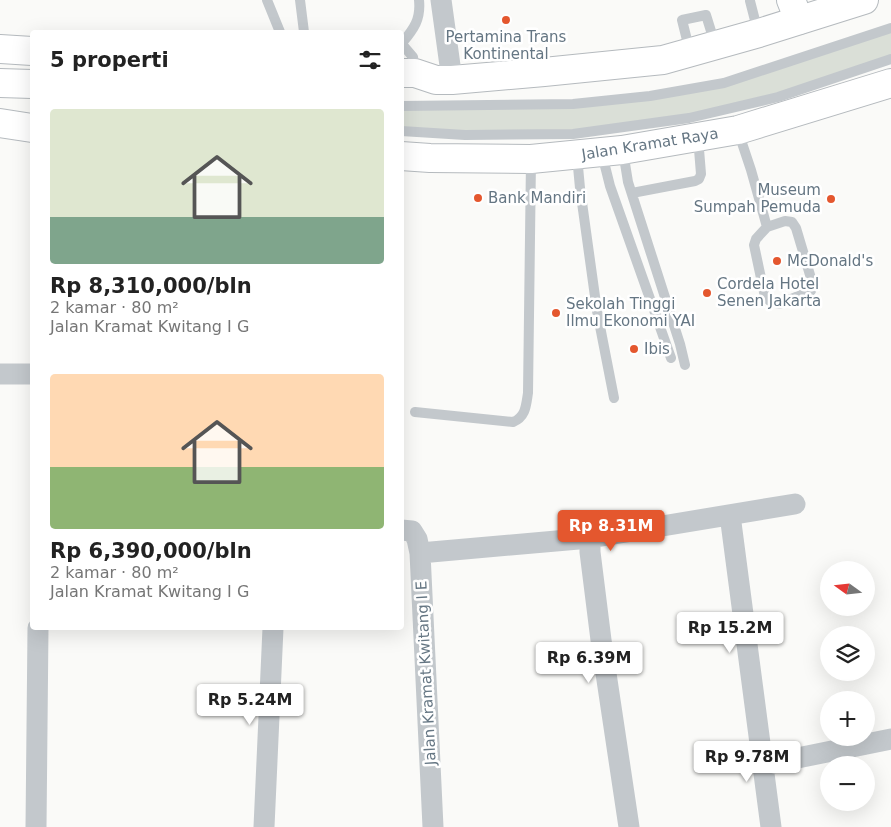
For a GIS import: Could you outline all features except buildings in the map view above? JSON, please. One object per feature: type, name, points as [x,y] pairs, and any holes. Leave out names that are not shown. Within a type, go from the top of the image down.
[{"type":"main road","points":[[421,79],[544,72],[663,60],[759,32],[795,10],[864,0]]},
{"type":"main road","points":[[0,49],[30,51]]},
{"type":"main road","points":[[0,83],[30,84]]},
{"type":"main road","name":"Jalan Kramat Raya","points":[[404,156],[531,159],[600,153],[738,130],[891,83]]},
{"type":"street","points":[[421,79],[441,0]]},
{"type":"street","points":[[0,374],[30,374]]},
{"type":"street","points":[[420,553],[590,538],[795,504]]},
{"type":"street","points":[[730,514],[771,827]]},
{"type":"street","name":"Jalan Kramat Kwitang I E","points":[[404,531],[412,532],[417,539],[420,553],[433,827]]},
{"type":"street","points":[[590,538],[590,552],[601,640],[629,827]]},
{"type":"street","points":[[36,827],[38,630]]},
{"type":"street","points":[[264,827],[273,630]]},
{"type":"street","points":[[763,765],[891,739]]},
{"type":"lane","points":[[267,0],[279,30]]},
{"type":"lane","points":[[300,0],[304,30]]},
{"type":"lane","points":[[404,41],[414,29],[420,11],[419,0]]},
{"type":"lane","points":[[750,1],[759,32]]},
{"type":"lane","points":[[404,106],[573,104],[650,96],[724,84],[891,28]]},
{"type":"lane","points":[[404,46],[413,57],[421,79]]},
{"type":"lane","points":[[404,131],[465,135],[572,134],[689,118],[778,97],[891,59]]},
{"type":"lane","points":[[738,130],[767,227]]},
{"type":"lane","points":[[632,194],[695,182],[699,179],[701,174],[698,137]]},
{"type":"lane","points":[[600,153],[628,182],[685,365]]},
{"type":"lane","points":[[600,153],[671,358]]},
{"type":"lane","points":[[600,153],[580,188],[597,311],[614,398]]},
{"type":"lane","points":[[415,412],[513,422],[519,419],[525,412],[528,384],[531,159]]},
{"type":"lane","points":[[792,222],[796,228],[812,285],[811,291],[779,304],[771,302],[765,297],[755,254],[754,244],[756,239],[767,227],[792,222]]},
{"type":"shaded area","points":[[891,28],[891,59],[764,101],[573,134],[404,131],[404,106],[563,105],[730,81]]},
{"type":"place","name":"Pertamina Trans Kontinental","points":[[506,20]]},
{"type":"place","name":"Bank Mandiri","points":[[478,198]]},
{"type":"place","name":"Museum Sumpah Pemuda","points":[[831,199]]},
{"type":"place","name":"McDonald's","points":[[777,261]]},
{"type":"place","name":"Cordela Hotel Senen Jakarta","points":[[707,293]]},
{"type":"place","name":"Sekolah Tinggi Ilmu Ekonomi YAI","points":[[556,313]]},
{"type":"place","name":"Ibis","points":[[634,349]]}]
